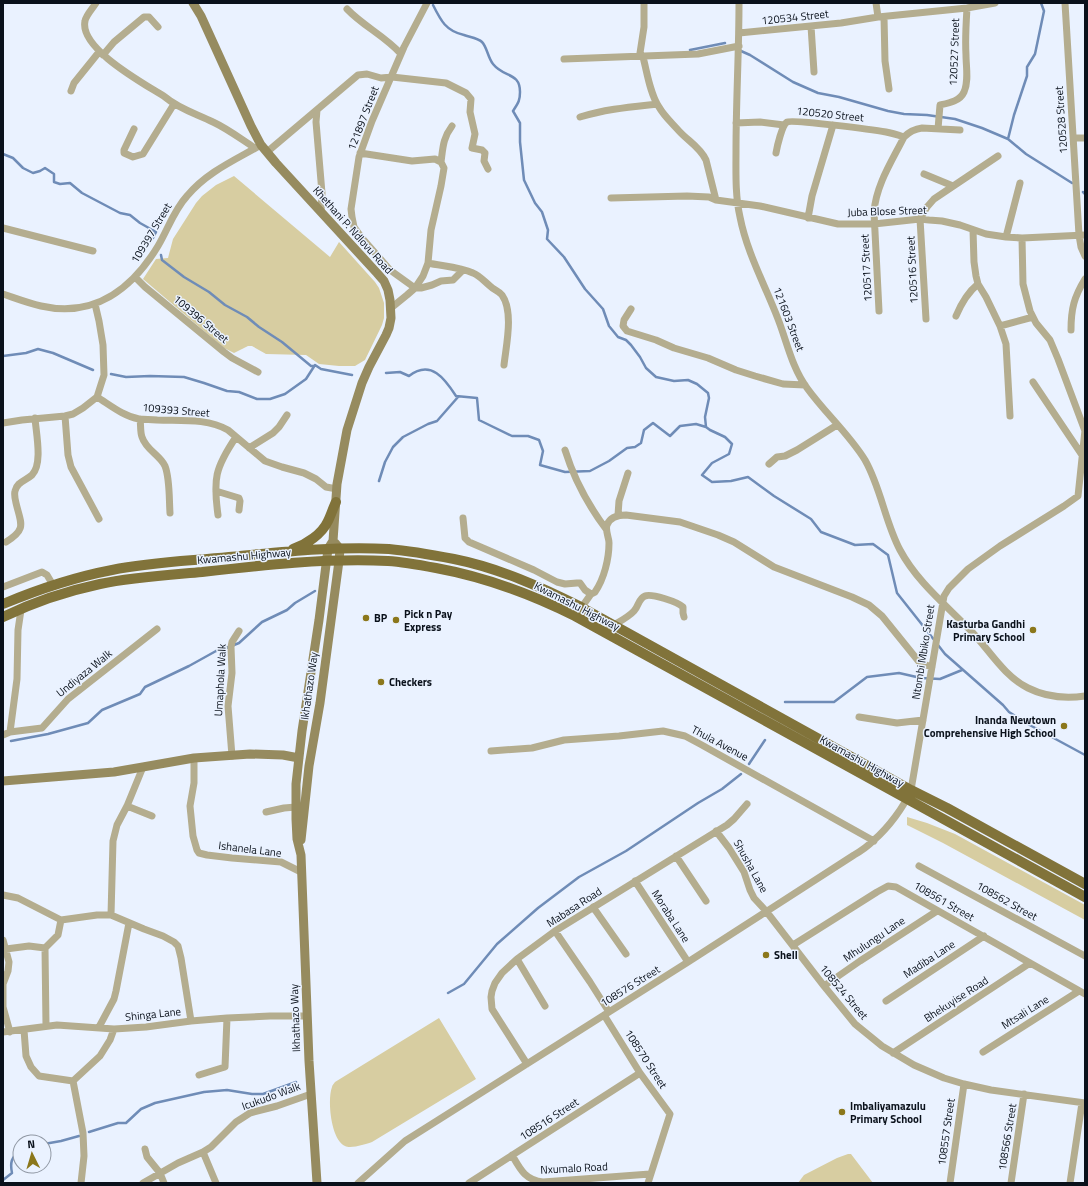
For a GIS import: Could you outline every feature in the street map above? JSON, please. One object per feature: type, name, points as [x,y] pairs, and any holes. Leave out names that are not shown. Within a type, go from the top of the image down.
[{"type":"main road","points":[[286,551],[301,546],[312,539],[328,522],[336,502]]},
{"type":"main road","name":"Kwamashu Highway","points":[[3,604],[53,585],[82,576],[120,569],[334,546],[389,549],[456,560],[504,573],[551,592],[581,607],[911,790],[948,808],[1085,884]]},
{"type":"main road","name":"Kwamashu Highway","points":[[3,617],[43,600],[74,590],[100,584],[131,579],[252,567],[326,561],[389,561],[432,567],[477,577],[524,593],[575,616],[1085,897]]},
{"type":"street","points":[[96,3],[85,20],[85,26],[89,39],[108,60],[174,104],[213,122],[261,148]]},
{"type":"street","name":"Khethani P. Ndlovu Road","points":[[193,3],[201,16],[261,148],[384,281],[388,290],[391,308],[389,328],[362,383],[347,430],[338,473],[334,546]]},
{"type":"street","name":"121897 Street","points":[[415,288],[390,270],[362,238],[354,227],[351,209],[360,153],[401,54],[427,3]]},
{"type":"street","points":[[644,3],[644,27],[640,53],[643,57],[657,104],[680,133],[695,145],[703,154],[706,160],[716,200]]},
{"type":"street","name":"121603 Street","points":[[739,3],[736,123],[736,185],[739,216],[752,258],[778,319],[795,366],[805,385],[866,462],[895,540],[903,556],[917,576],[973,633],[998,663],[1017,682],[1028,688],[1058,698],[1085,696]]},
{"type":"street","points":[[876,3],[881,17],[889,89]]},
{"type":"street","name":"120534 Street","points":[[739,33],[967,8],[995,3]]},
{"type":"street","name":"120528 Street","points":[[1065,3],[1082,248],[1085,256]]},
{"type":"street","name":"120527 Street","points":[[938,126],[940,108],[955,100],[964,92],[967,76],[967,8]]},
{"type":"street","points":[[347,9],[356,19],[387,40],[401,54]]},
{"type":"street","points":[[71,91],[74,83],[101,53],[144,17],[149,17],[158,27]]},
{"type":"street","points":[[811,26],[814,72]]},
{"type":"street","points":[[564,59],[698,54],[738,46]]},
{"type":"street","name":"109397 Street","points":[[3,294],[41,306],[54,308],[81,307],[95,304],[115,294],[135,277],[148,263],[175,212],[186,196],[199,183],[218,169],[261,148],[317,110],[358,75],[367,74],[381,78],[392,77],[446,83],[466,93],[471,99],[470,112],[475,134],[472,148],[482,150],[485,153],[484,162],[488,169]]},
{"type":"street","points":[[134,129],[124,150],[124,154],[133,157],[143,154],[174,104]]},
{"type":"street","points":[[580,117],[611,109],[657,104]]},
{"type":"street","points":[[317,110],[316,122],[322,193],[321,212]]},
{"type":"street","name":"120520 Street","points":[[776,154],[784,125],[788,121],[879,131],[904,137]]},
{"type":"street","points":[[736,123],[768,123],[784,125]]},
{"type":"street","points":[[808,218],[812,196],[833,125]]},
{"type":"street","points":[[391,308],[415,288],[423,276],[428,263],[431,230],[442,186],[444,168],[441,162],[442,149],[446,134],[452,126]]},
{"type":"street","points":[[904,137],[908,133],[917,129],[938,126],[960,130]]},
{"type":"street","name":"120517 Street","points":[[879,311],[874,224],[875,198],[883,178],[904,137]]},
{"type":"street","points":[[1074,138],[1085,138]]},
{"type":"street","points":[[360,153],[412,162],[435,159],[441,162]]},
{"type":"street","points":[[920,219],[930,203],[998,156]]},
{"type":"street","points":[[924,174],[953,186]]},
{"type":"street","points":[[1006,237],[1020,183]]},
{"type":"street","name":"Juba Blose Street","points":[[611,198],[697,196],[760,206],[838,224],[874,224],[920,219],[942,221],[960,225],[986,234],[1006,237],[1022,238],[1082,235]]},
{"type":"street","name":"120516 Street","points":[[920,219],[926,319]]},
{"type":"street","points":[[3,228],[93,251]]},
{"type":"street","points":[[973,230],[974,262],[978,284],[1000,326],[1006,344],[1010,416]]},
{"type":"street","points":[[1022,238],[1023,284],[1030,311],[1036,323],[1050,340],[1085,431],[1082,455]]},
{"type":"street","points":[[428,263],[475,273],[492,288],[500,292],[506,302],[508,327],[504,365]]},
{"type":"street","points":[[415,288],[421,288],[441,281],[453,280],[463,270]]},
{"type":"street","name":"109396 Street","points":[[135,277],[145,287],[224,352],[258,372]]},
{"type":"street","points":[[1071,330],[1074,303],[1078,290],[1085,280]]},
{"type":"street","points":[[956,316],[962,302],[978,284]]},
{"type":"street","points":[[3,423],[73,414],[97,397],[104,375],[103,345],[95,304]]},
{"type":"street","points":[[631,309],[624,320],[623,326],[627,331],[656,340],[674,348],[708,358],[736,370],[773,382],[805,385]]},
{"type":"street","points":[[1000,326],[1033,317]]},
{"type":"street","points":[[1033,382],[1082,455]]},
{"type":"street","name":"109393 Street","points":[[97,397],[130,416],[140,419],[206,422],[221,426],[265,460],[282,467],[304,473],[316,479],[326,487],[337,489]]},
{"type":"street","points":[[249,448],[276,430],[287,415]]},
{"type":"street","points":[[65,416],[68,455],[71,467],[99,519]]},
{"type":"street","points":[[6,542],[16,536],[20,528],[20,520],[14,495],[15,490],[19,483],[32,474],[37,466],[38,449],[35,418]]},
{"type":"street","points":[[140,419],[142,438],[160,458],[165,467],[168,482],[170,513]]},
{"type":"street","points":[[769,464],[777,457],[785,456],[797,450],[837,425]]},
{"type":"street","points":[[218,515],[216,479],[227,451],[236,437]]},
{"type":"street","points":[[565,450],[574,474],[588,501],[606,529],[609,543],[605,568],[597,589],[591,594],[575,616]]},
{"type":"street","name":"Ntombi Mbiko Street","points":[[907,800],[911,790],[942,601],[945,592],[968,569],[1000,546],[1078,496],[1082,455]]},
{"type":"street","points":[[618,515],[619,501],[628,473]]},
{"type":"street","points":[[216,492],[239,498],[239,510]]},
{"type":"street","points":[[606,529],[608,523],[618,515],[680,522],[718,534],[774,566],[869,605],[882,616],[920,663],[931,670]]},
{"type":"street","points":[[463,518],[465,538],[469,542],[534,570],[557,582],[565,584],[580,583],[585,590],[591,594]]},
{"type":"street","name":"Ikhathazo Way","points":[[300,851],[297,839],[296,784],[326,561],[334,546]]},
{"type":"street","name":"Ikhathazo Way","points":[[317,1183],[307,1016],[300,851],[309,766],[320,703],[339,561],[334,546]]},
{"type":"street","points":[[3,587],[42,572],[47,575],[53,585]]},
{"type":"street","points":[[603,632],[633,612],[637,608],[639,601],[647,595],[680,604],[683,607],[684,617]]},
{"type":"street","points":[[10,732],[17,678],[18,630],[21,610]]},
{"type":"street","name":"Undiyaza Walk","points":[[3,735],[10,732],[42,728],[68,699],[157,629]]},
{"type":"street","name":"Umaphola Walk","points":[[232,756],[228,706],[232,673],[231,647],[232,642],[239,631]]},
{"type":"street","points":[[859,717],[897,723],[923,720]]},
{"type":"street","name":"Thula Avenue","points":[[491,750],[532,748],[564,740],[663,731],[673,732],[685,736],[700,744],[874,840]]},
{"type":"street","points":[[3,781],[114,772],[194,758],[250,754],[283,755],[299,758]]},
{"type":"street","name":"Ishanela Lane","points":[[194,758],[194,783],[190,806],[193,836],[199,853],[281,862],[301,872]]},
{"type":"street","points":[[111,914],[113,841],[118,825],[144,767]]},
{"type":"street","name":"108576 Street","points":[[358,1183],[405,1141],[854,855],[874,840],[890,824],[907,800]]},
{"type":"street","name":"Mabasa Road","points":[[527,1064],[492,1009],[491,997],[495,983],[502,972],[555,931],[734,819],[747,804]]},
{"type":"street","points":[[127,806],[152,816]]},
{"type":"street","points":[[266,812],[296,807]]},
{"type":"street","name":"Shusha Lane","points":[[716,831],[744,872],[754,898],[766,912]]},
{"type":"street","points":[[676,856],[706,901]]},
{"type":"street","name":"108562 Street","points":[[919,866],[1085,956]]},
{"type":"street","name":"Moraba Lane","points":[[636,881],[688,962]]},
{"type":"street","name":"108561 Street","points":[[793,945],[877,892],[888,886],[896,887],[1082,992]]},
{"type":"street","points":[[3,895],[18,898],[61,920],[111,914],[129,923],[168,938],[178,946],[191,1021]]},
{"type":"street","points":[[593,907],[626,954]]},
{"type":"street","name":"Mhulungu Lane","points":[[824,986],[937,911]]},
{"type":"street","name":"108524 Street","points":[[766,912],[855,1024],[882,1046],[914,1066],[964,1084],[1084,1103]]},
{"type":"street","points":[[46,1026],[46,948],[58,934],[61,920]]},
{"type":"street","points":[[99,1027],[114,999],[129,923]]},
{"type":"street","name":"108570 Street","points":[[555,931],[590,982],[640,1073],[670,1114],[650,1174]]},
{"type":"street","name":"Madiba Lane","points":[[886,1001],[984,936]]},
{"type":"street","points":[[3,940],[10,962],[3,984],[3,1007],[6,1032]]},
{"type":"street","points":[[6,949],[22,946],[46,948]]},
{"type":"street","points":[[517,959],[545,1006]]},
{"type":"street","name":"Bhekuyise Road","points":[[893,1053],[1030,963]]},
{"type":"street","name":"Mtsali Lane","points":[[983,1052],[1082,992]]},
{"type":"street","name":"Shinga Lane","points":[[6,1032],[57,1025],[114,1029],[227,1018],[307,1016]]},
{"type":"street","points":[[200,1075],[225,1067],[227,1018]]},
{"type":"street","points":[[73,1081],[100,1056],[110,1040],[114,1029]]},
{"type":"street","points":[[24,1030],[26,1056],[31,1066],[39,1076],[73,1081]]},
{"type":"street","name":"108516 Street","points":[[469,1183],[640,1073]]},
{"type":"street","points":[[73,1081],[83,1133],[84,1156],[82,1183]]},
{"type":"street","name":"108557 Street","points":[[950,1183],[964,1084]]},
{"type":"street","name":"Icukudo Walk","points":[[146,1182],[178,1163],[211,1147],[236,1122],[250,1113],[277,1106],[311,1094]]},
{"type":"street","name":"108566 Street","points":[[1011,1183],[1024,1094]]},
{"type":"street","points":[[1070,1183],[1084,1103]]},
{"type":"street","points":[[145,1148],[147,1157],[160,1173],[164,1183]]},
{"type":"street","points":[[203,1152],[216,1183]]},
{"type":"street","name":"Nxumalo Road","points":[[512,1155],[525,1175],[536,1181],[542,1182],[650,1174]]},
{"type":"street","points":[[648,1183],[650,1174]]},
{"type":"shaded area","points":[[234,176],[330,257],[339,242],[375,282],[379,288],[384,303],[384,318],[365,360],[355,366],[319,364],[306,355],[266,354],[252,346],[248,346],[234,353],[224,348],[143,279],[156,259],[168,258],[173,239],[202,196],[216,185]]},
{"type":"shaded area","points":[[907,817],[955,834],[1085,905],[1085,920],[907,825]]},
{"type":"shaded area","points":[[439,1018],[476,1079],[372,1142],[355,1147],[345,1146],[336,1136],[331,1119],[330,1101],[335,1082]]},
{"type":"shaded area","points":[[848,1154],[851,1154],[873,1183],[798,1183],[804,1175]]},
{"type":"waterway","points":[[1008,139],[1027,76],[1027,67],[1035,54],[1044,11],[1041,3]]},
{"type":"waterway","points":[[433,5],[448,28],[476,39],[484,44],[493,64],[517,81],[520,98],[513,111],[520,123],[520,142],[524,180],[535,203],[542,212],[548,230],[547,239],[564,257],[585,289],[603,309],[609,326],[618,337],[626,340],[631,345],[646,368],[656,377],[674,381],[688,380],[697,384],[708,393],[709,398],[705,417],[706,427]]},
{"type":"waterway","points":[[690,50],[725,43]]},
{"type":"waterway","points":[[741,51],[793,82],[818,93],[839,97],[888,111],[955,119],[982,128],[1008,139],[1026,154],[1072,183]]},
{"type":"waterway","points":[[3,154],[13,158],[23,168],[33,173],[45,168],[54,174],[54,182],[60,184],[70,183],[82,193],[120,213],[130,215],[140,223],[156,232],[153,238]]},
{"type":"waterway","points":[[161,255],[162,260],[184,277],[209,292],[225,305],[247,317],[282,342],[311,366],[314,366]]},
{"type":"waterway","points":[[3,356],[26,353],[38,349],[53,353],[93,370]]},
{"type":"waterway","points":[[111,374],[126,377],[184,377],[227,391],[239,392],[257,399],[270,399],[285,394],[306,379],[315,365],[321,369],[352,375]]},
{"type":"waterway","points":[[386,373],[400,372],[409,376],[417,371],[424,370],[431,370],[437,373],[447,383],[456,396],[477,398],[479,420],[512,436],[528,436],[539,440],[543,451],[540,465],[565,472],[590,471],[609,461],[627,448],[635,447],[641,443],[644,430],[653,423],[670,436],[680,426],[696,424],[706,427],[725,437],[732,444],[729,454],[712,463],[702,475],[712,482],[731,481],[748,477],[774,496],[811,519],[821,532],[855,545],[873,544],[888,555],[897,593],[935,641]]},
{"type":"waterway","points":[[379,481],[385,462],[393,447],[403,437],[437,421],[458,397]]},
{"type":"waterway","points":[[234,645],[239,643],[262,622],[287,610],[295,603],[315,591]]},
{"type":"waterway","points":[[938,645],[945,654],[1009,712],[1026,723],[1085,755]]},
{"type":"waterway","points":[[11,741],[48,734],[88,723],[102,710],[140,694],[145,687],[216,651],[229,647]]},
{"type":"waterway","points":[[785,702],[834,702],[867,677],[899,673],[921,678],[940,679],[962,670]]},
{"type":"waterway","points":[[749,764],[765,740]]},
{"type":"waterway","points":[[448,993],[464,984],[497,944],[538,908],[579,877],[626,851],[698,803],[722,789],[741,774]]},
{"type":"waterway","points":[[89,1132],[118,1123],[126,1123],[141,1109],[155,1103],[204,1092],[227,1090],[252,1094],[263,1094],[296,1082]]},
{"type":"waterway","points":[[52,1143],[79,1136]]},
{"type":"waterway","points":[[12,1160],[12,1173]]},
{"type":"waterway","points":[[3,1180],[12,1173]]},
{"type":"place","name":"BP","points":[[366,618]]},
{"type":"place","name":"Pick n Pay Express","points":[[396,620]]},
{"type":"place","name":"Kasturba Gandhi Primary School","points":[[1033,630]]},
{"type":"place","name":"Checkers","points":[[381,682]]},
{"type":"place","name":"Inanda Newtown Comprehensive High School","points":[[1064,726]]},
{"type":"place","name":"Shell","points":[[766,955]]},
{"type":"place","name":"Imbaliyamazulu Primary School","points":[[842,1112]]}]
